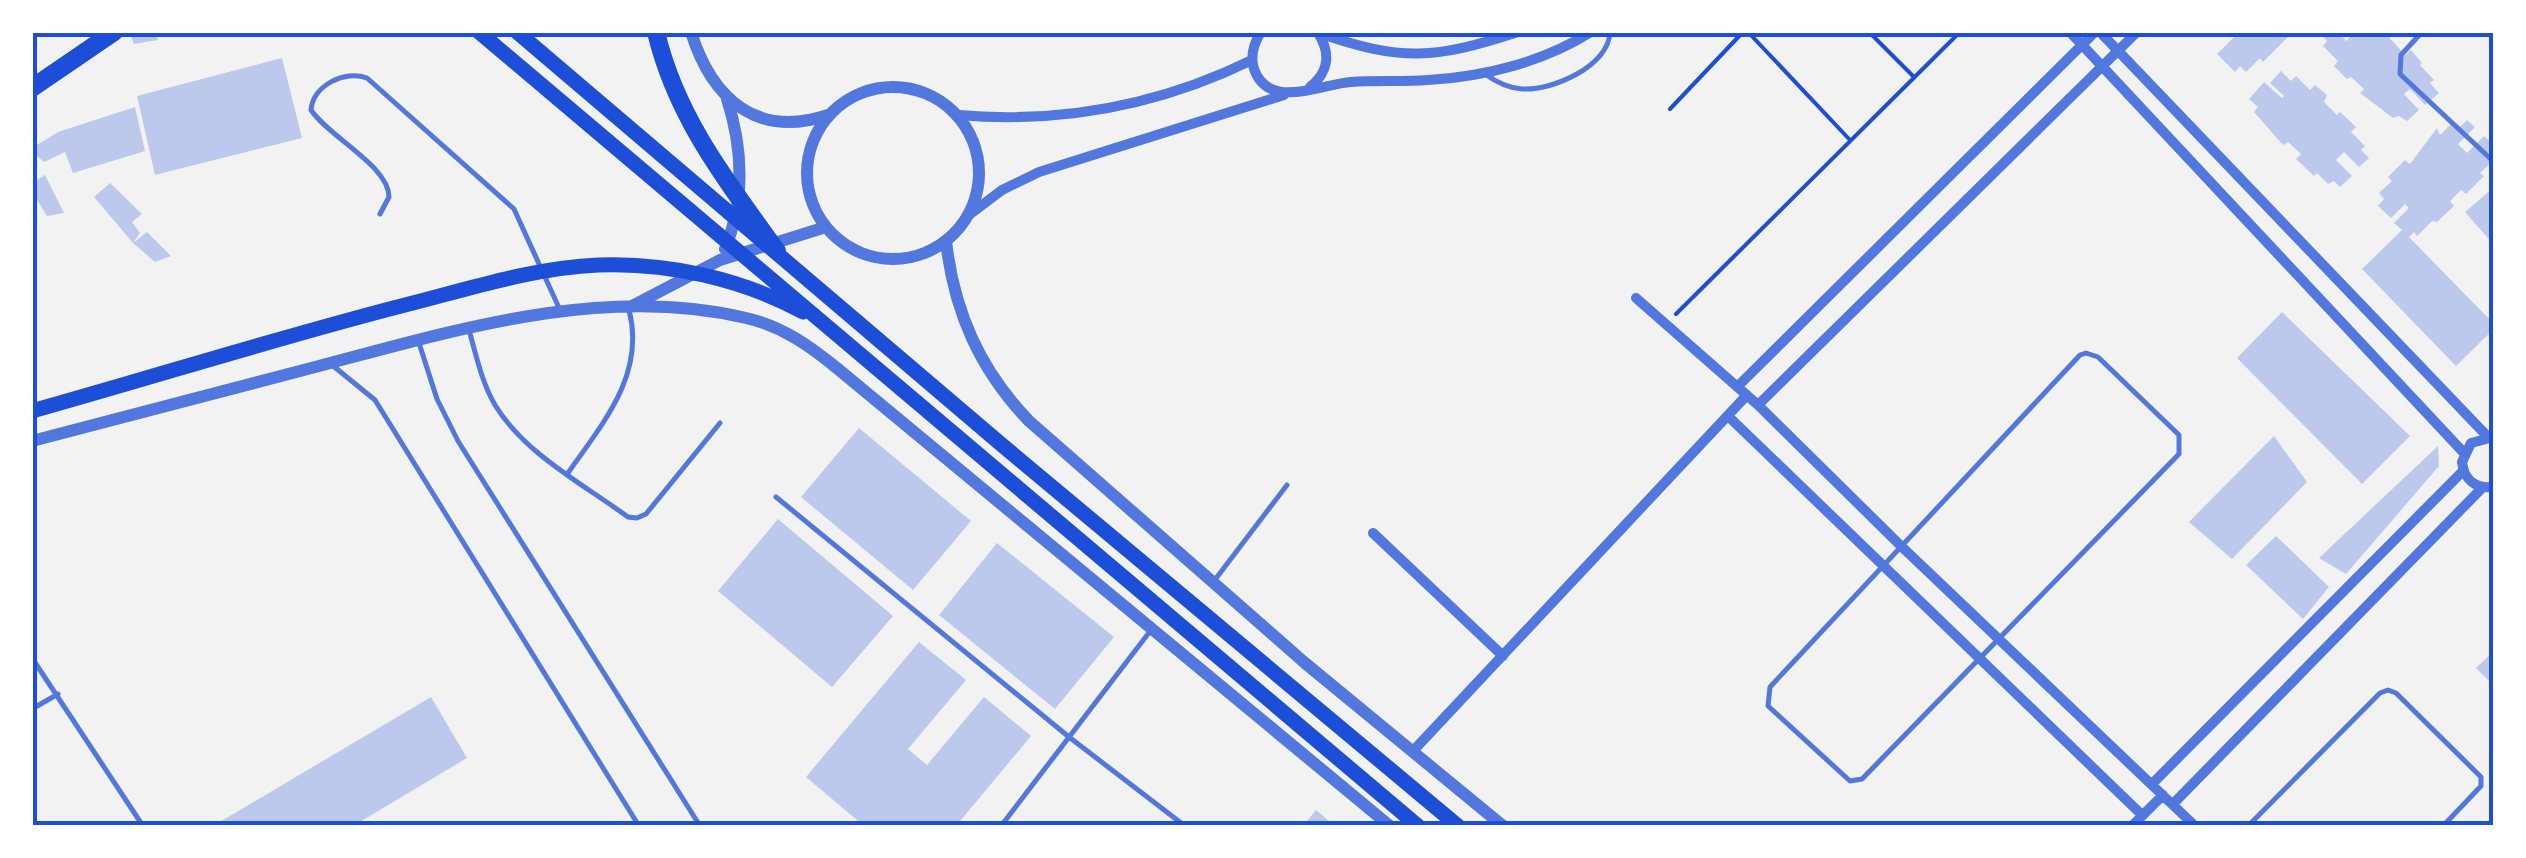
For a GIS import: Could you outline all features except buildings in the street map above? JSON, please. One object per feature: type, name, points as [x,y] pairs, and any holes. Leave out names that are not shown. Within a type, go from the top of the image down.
[{"type":"highway","points":[[32,88],[114,32]]},
{"type":"highway","points":[[656,32],[669,78],[695,134],[777,251]]},
{"type":"main road","points":[[479,32],[1418,826]]},
{"type":"main road","points":[[517,32],[1458,826]]},
{"type":"main road","points":[[32,411],[356,318],[561,268],[642,266],[722,280],[760,292],[833,328]]},
{"type":"street","points":[[691,32],[703,63],[726,99],[738,139],[740,180],[728,241],[720,260]]},
{"type":"street","points":[[1318,33],[1409,56],[1465,50],[1518,32]]},
{"type":"street","points":[[969,215],[980,181],[976,146],[958,116],[929,95],[894,87],[860,94],[831,114],[820,128],[808,161],[810,196],[826,228],[852,249],[884,259],[917,256],[946,242],[969,215],[1002,190],[1038,172],[1327,84],[1428,80],[1482,72],[1538,58],[1590,32]]},
{"type":"street","points":[[2070,32],[2464,453]]},
{"type":"street","points":[[1413,751],[1729,417],[1742,391],[2098,32],[2491,438],[2471,443],[2464,453],[2463,472],[2152,784]]},
{"type":"street","points":[[1758,405],[2137,32]]},
{"type":"street","points":[[1260,33],[1252,60],[1264,83],[1288,94]]},
{"type":"street","points":[[1305,90],[1322,76],[1326,65],[1327,54],[1318,33]]},
{"type":"street","points":[[958,116],[1025,119],[1126,106],[1190,88],[1252,60]]},
{"type":"street","points":[[726,99],[769,120],[800,122],[831,114]]},
{"type":"street","points":[[628,308],[720,260],[826,228]]},
{"type":"street","points":[[946,242],[964,326],[1009,400],[1049,440],[1306,663],[1502,826]]},
{"type":"street","points":[[1636,298],[1758,405],[2196,826]]},
{"type":"street","points":[[32,441],[417,338],[468,328],[561,313],[628,308],[678,308],[734,315],[794,336],[838,368],[1390,826]]},
{"type":"street","points":[[1729,417],[2142,815]]},
{"type":"street","points":[[2463,472],[2473,484],[2488,487]]},
{"type":"street","points":[[2172,804],[2488,487]]},
{"type":"street","points":[[1372,533],[1503,656]]},
{"type":"street","points":[[2132,826],[2163,795]]},
{"type":"lane","points":[[1482,72],[1510,88],[1544,86],[1592,63],[1606,51],[1610,32]]},
{"type":"lane","points":[[2422,32],[2401,55],[2400,74],[2494,162]]},
{"type":"lane","points":[[380,214],[390,198],[386,178],[331,132],[312,110],[315,96],[340,76],[354,74],[366,78],[514,209],[561,313]]},
{"type":"lane","points":[[568,473],[617,403],[634,349],[628,308]]},
{"type":"lane","points":[[468,328],[493,402],[522,437],[628,517],[646,514],[720,422]]},
{"type":"lane","points":[[417,338],[438,399],[458,441],[700,826]]},
{"type":"lane","points":[[2080,355],[2098,357],[2180,435],[2179,454],[1856,782],[1845,777],[1768,706],[1770,687],[1901,546],[2080,355]]},
{"type":"lane","points":[[330,363],[375,400],[640,826]]},
{"type":"lane","points":[[1214,581],[1286,485]]},
{"type":"lane","points":[[776,497],[1069,737],[1185,826]]},
{"type":"lane","points":[[1001,826],[1152,628]]},
{"type":"lane","points":[[32,658],[143,826]]},
{"type":"lane","points":[[2248,826],[2380,693],[2388,690],[2396,693],[2482,777],[2480,786],[2443,826]]},
{"type":"lane","points":[[32,710],[58,694]]},
{"type":"path","points":[[1670,109],[1746,32],[1850,140]]},
{"type":"path","points":[[1869,32],[1913,76]]},
{"type":"path","points":[[1665,325],[1960,32]]}]
